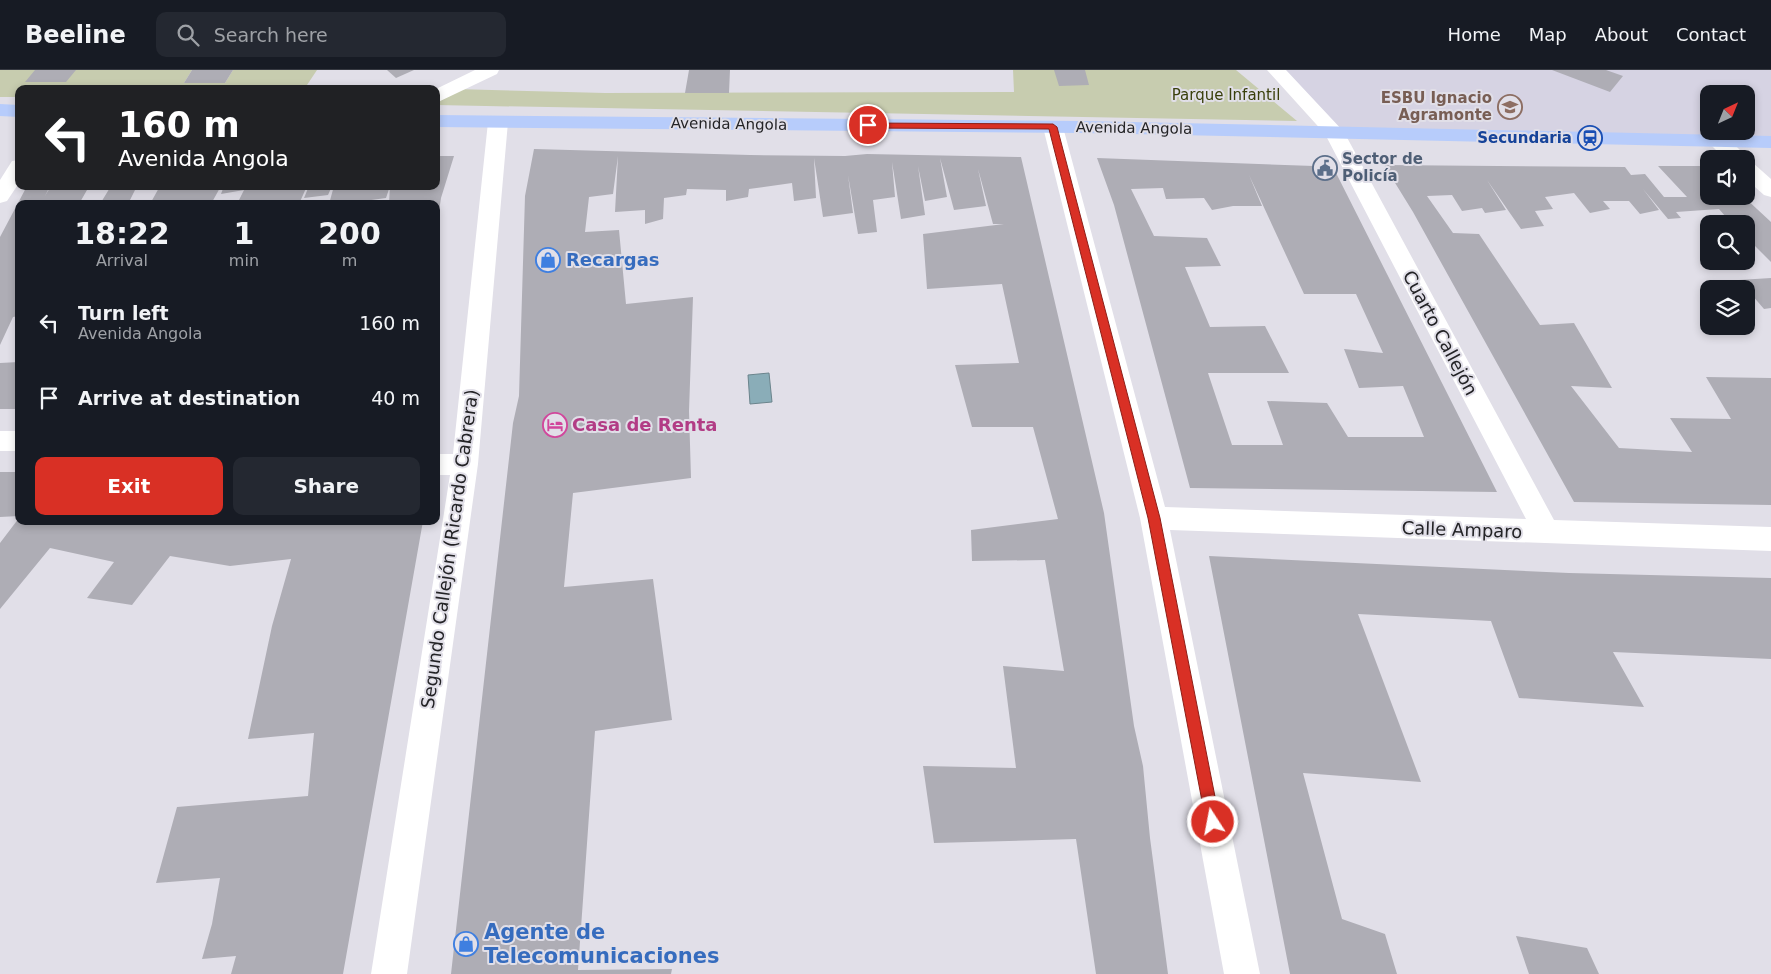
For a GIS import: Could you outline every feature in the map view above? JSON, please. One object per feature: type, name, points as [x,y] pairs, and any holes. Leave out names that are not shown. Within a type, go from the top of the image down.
[{"type":"main road","points":[[0,110],[15,111]]},
{"type":"main road","name":"Avenida Angola","points":[[440,120],[1053,127],[1771,142]]},
{"type":"street","points":[[440,95],[490,70]]},
{"type":"street","name":"Cuarto Callejón","points":[[1276,70],[1334,132],[1547,533]]},
{"type":"street","name":"Segundo Callejón (Ricardo Cabrera)","points":[[389,974],[465,464],[498,122]]},
{"type":"street","points":[[1053,127],[1154,518],[1242,974]]},
{"type":"street","points":[[1717,141],[1727,150]]},
{"type":"street","points":[[0,196],[15,172]]},
{"type":"street","points":[[1755,176],[1771,190]]},
{"type":"street","points":[[0,440],[15,441]]},
{"type":"street","points":[[440,465],[465,464]]},
{"type":"street","name":"Calle Amparo","points":[[1154,518],[1547,533],[1771,539]]},
{"type":"shaded area","name":"ESBU Ignacio Agramonte","points":[[1276,70],[1771,70],[1771,143],[1334,132]]},
{"type":"green space","points":[[0,70],[192,70],[184,83],[225,83],[233,70],[317,70],[307,85],[15,85],[15,97],[0,97]]},
{"type":"green space","name":"Parque Infantil","points":[[1013,70],[1236,70],[1297,121],[440,105],[440,89],[605,93],[1014,92]]},
{"type":"water","points":[[769,373],[772,402],[750,404],[748,375]]},
{"type":"building","points":[[35,70],[76,70],[66,82],[25,82]]},
{"type":"building","points":[[192,70],[233,70],[225,83],[184,83]]},
{"type":"building","points":[[387,70],[414,70],[396,78]]},
{"type":"building","points":[[689,70],[730,70],[729,93],[685,93]]},
{"type":"building","points":[[1054,70],[1085,70],[1089,85],[1059,86]]},
{"type":"building","points":[[1552,70],[1606,70],[1623,76],[1610,92]]},
{"type":"building","points":[[534,149],[750,155],[845,156],[867,154],[1021,157],[1104,513],[1134,726],[1143,766],[1150,838],[1168,974],[1096,974],[1076,839],[934,843],[923,766],[1016,768],[1003,666],[1064,671],[1045,560],[972,561],[971,530],[1058,519],[1033,427],[972,427],[955,365],[1019,363],[1002,284],[927,289],[923,234],[1004,224],[993,224],[978,169],[986,206],[954,210],[940,158],[947,197],[925,201],[918,166],[925,215],[901,219],[892,162],[895,197],[873,200],[877,232],[858,234],[848,175],[853,213],[823,217],[814,158],[816,198],[794,201],[792,183],[749,189],[748,197],[726,201],[726,190],[687,189],[686,195],[664,198],[663,219],[645,224],[645,210],[615,212],[618,156],[613,194],[589,197],[585,232],[619,230],[626,304],[693,297],[689,411],[691,478],[573,493],[564,587],[653,579],[672,720],[595,731],[578,970],[672,969],[671,974],[451,974],[513,423],[519,396],[525,196]]},
{"type":"building","points":[[440,156],[454,156],[440,205],[440,200],[389,200],[390,190],[440,190]]},
{"type":"building","points":[[1097,158],[1314,166],[1332,165],[1497,492],[1190,488],[1114,205]],"holes":[[[1249,175],[1304,294],[1356,294],[1383,353],[1344,349],[1359,388],[1403,386],[1424,437],[1348,437],[1327,403],[1267,401],[1283,445],[1232,445],[1208,373],[1289,373],[1265,326],[1210,327],[1185,267],[1221,266],[1207,238],[1154,236],[1131,189],[1163,188],[1166,199],[1204,198],[1212,210],[1233,206],[1262,206]]]},
{"type":"building","points":[[1384,165],[1625,167],[1631,175],[1645,174],[1664,197],[1687,197],[1658,166],[1700,166],[1700,205],[1753,205],[1771,222],[1771,262],[1755,246],[1755,215],[1724,215],[1719,209],[1676,212],[1681,218],[1668,219],[1643,189],[1659,210],[1640,214],[1629,201],[1603,201],[1610,209],[1590,213],[1574,193],[1545,197],[1553,209],[1535,211],[1544,226],[1521,229],[1487,180],[1506,210],[1485,213],[1482,208],[1462,211],[1452,195],[1427,196],[1453,233],[1479,234],[1540,325],[1574,323],[1612,388],[1571,386],[1619,448],[1692,452],[1670,418],[1731,419],[1706,377],[1771,378],[1771,505],[1574,502],[1413,212]]},
{"type":"building","points":[[25,190],[48,190],[45,196],[49,190],[87,190],[81,200],[20,200]]},
{"type":"building","points":[[109,190],[135,190],[130,200],[102,200]]},
{"type":"building","points":[[158,190],[219,190],[213,200],[152,200]]},
{"type":"building","points":[[222,190],[244,190],[221,194]]},
{"type":"building","points":[[244,190],[305,190],[301,200],[239,200]]},
{"type":"building","points":[[307,190],[330,190],[328,195],[304,198]]},
{"type":"building","points":[[333,190],[389,190],[386,198],[330,200]]},
{"type":"building","points":[[15,209],[15,317],[13,317],[0,345],[0,237]]},
{"type":"building","points":[[1771,278],[1771,308],[1764,309],[1755,299],[1755,280],[1739,280]]},
{"type":"building","points":[[15,362],[15,409],[0,409],[0,363]]},
{"type":"building","points":[[0,472],[15,472],[15,516],[0,517]]},
{"type":"building","points":[[15,523],[15,525],[422,525],[343,974],[231,974],[236,956],[202,959],[212,924],[220,878],[156,883],[177,807],[308,796],[314,733],[248,739],[272,626],[291,559],[230,566],[170,556],[132,605],[87,598],[114,562],[50,548],[0,609],[0,543]]},
{"type":"building","points":[[1209,556],[1569,573],[1771,578],[1771,659],[1613,652],[1644,707],[1519,698],[1491,621],[1358,614],[1421,782],[1303,773],[1342,919],[1385,934],[1397,974],[1290,974]]},
{"type":"building","points":[[1516,936],[1587,948],[1599,974],[1529,974]]},
{"type":"place","name":"ESBU Ignacio Agramonte","points":[[1510,107]]},
{"type":"place","name":"Secundaria","points":[[1590,138]]},
{"type":"place","name":"Sector de Policía","points":[[1325,168]]},
{"type":"place","name":"Recargas","points":[[548,260]]},
{"type":"place","name":"Casa de Renta","points":[[555,425]]},
{"type":"place","name":"Agente de Telecomunicaciones","points":[[466,944]]},
{"type":"route","points":[[868,125],[1053,127],[1154,518],[1213,822]]}]
